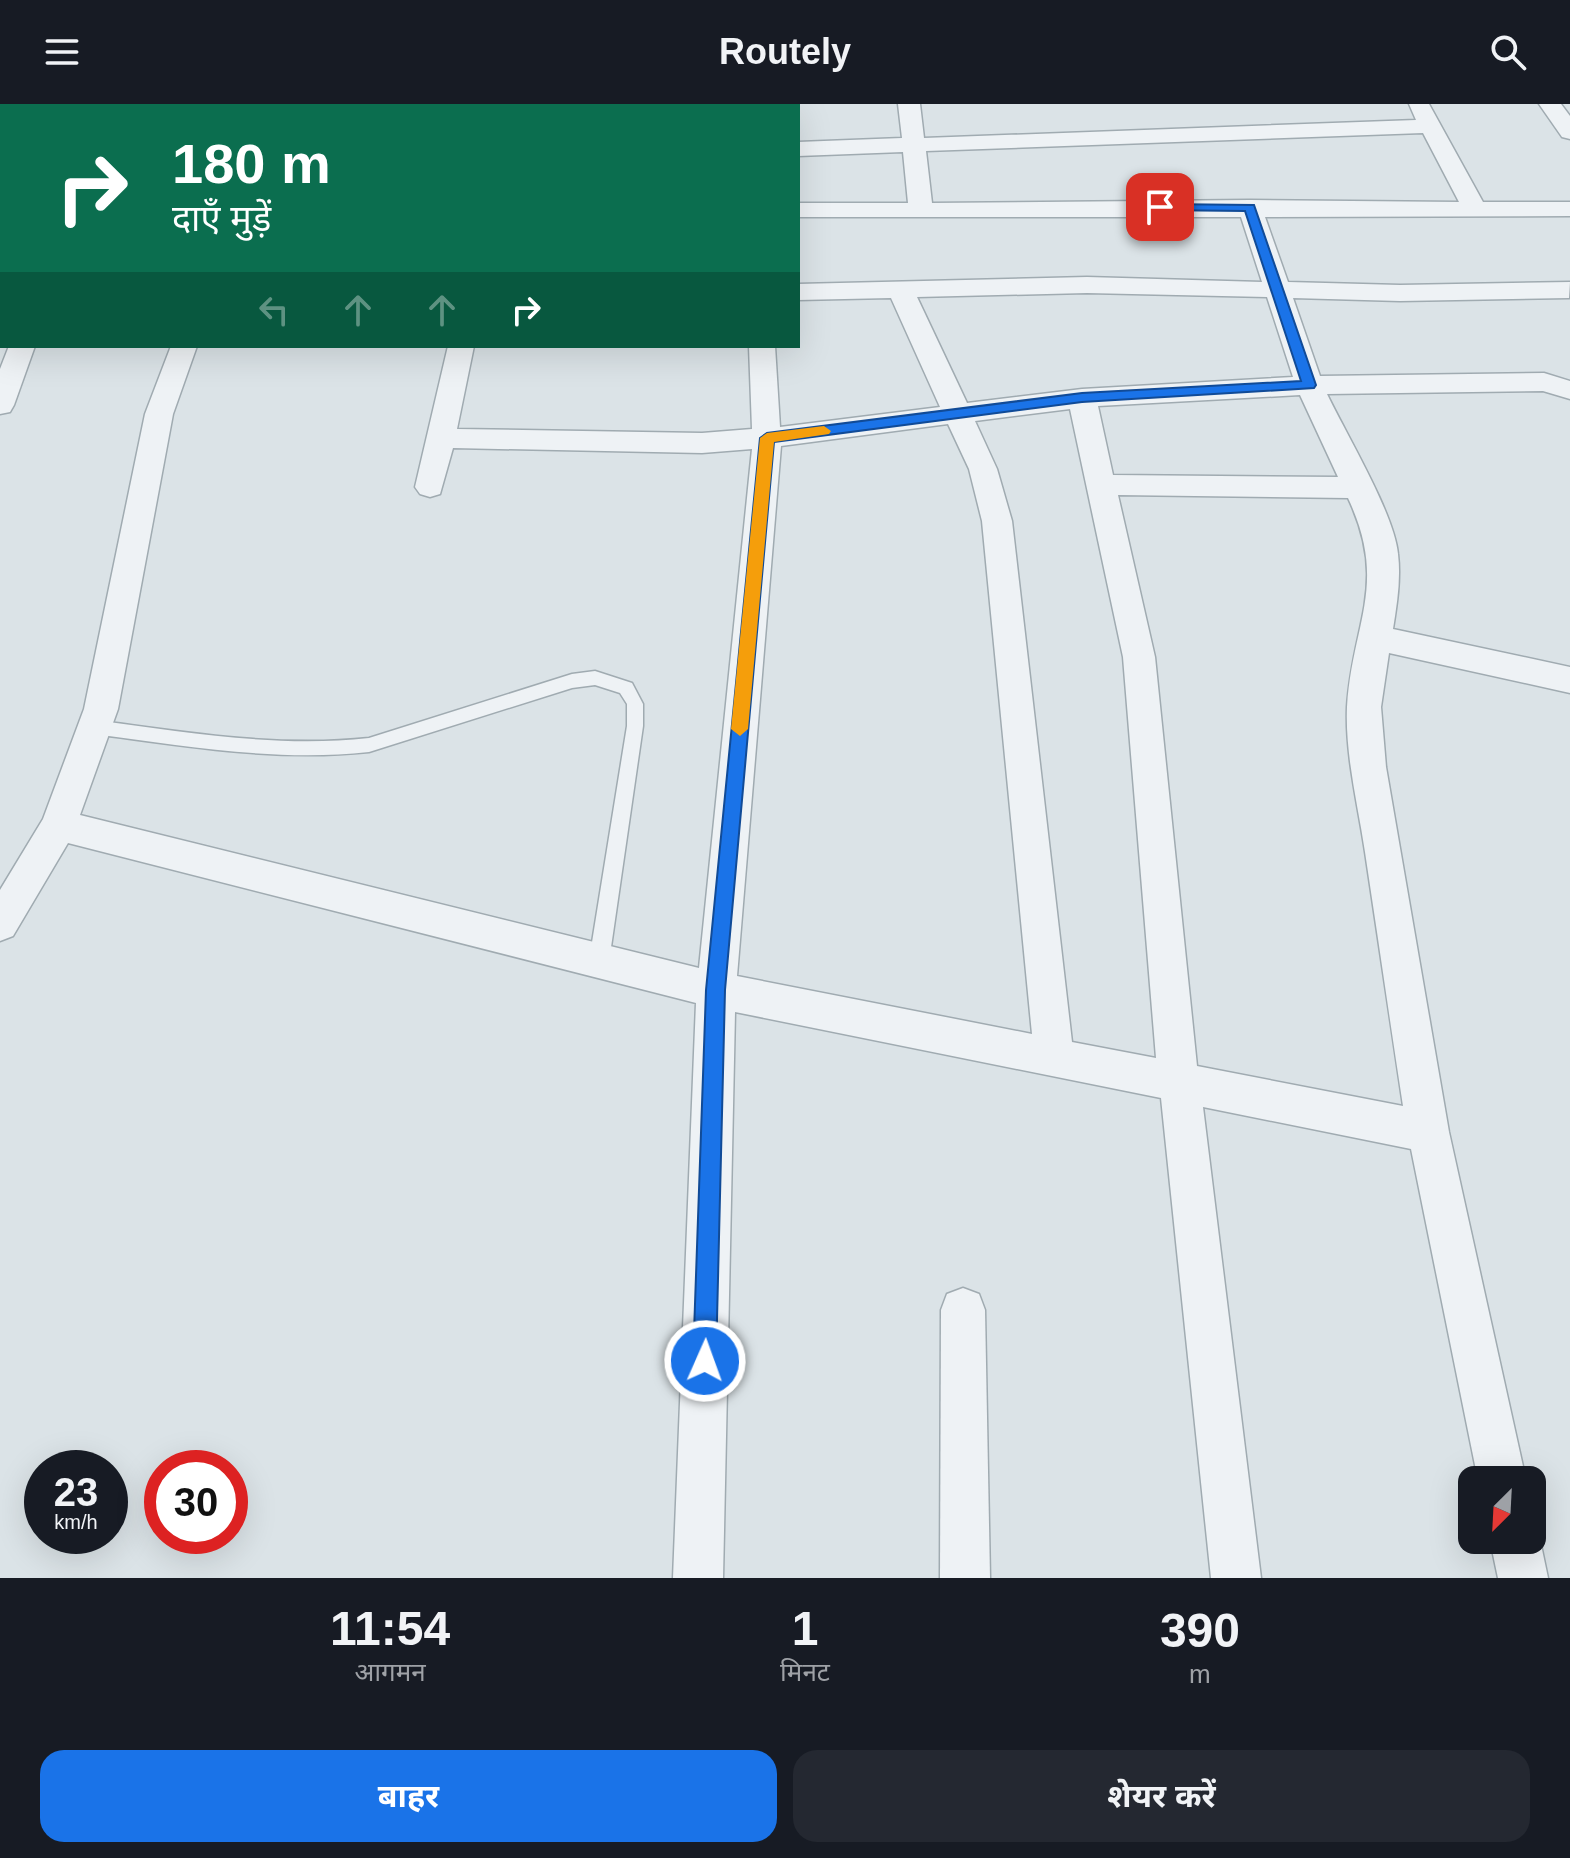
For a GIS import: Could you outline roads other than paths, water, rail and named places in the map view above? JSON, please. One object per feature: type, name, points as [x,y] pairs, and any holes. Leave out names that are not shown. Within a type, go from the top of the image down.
[{"type":"street","points":[[909,104],[921,208]]},
{"type":"street","points":[[1262,104],[1273,131]]},
{"type":"street","points":[[1376,104],[1389,127]]},
{"type":"street","points":[[1418,104],[1475,209]]},
{"type":"street","points":[[1550,104],[1570,132]]},
{"type":"street","points":[[800,149],[1430,126]]},
{"type":"street","points":[[1250,207],[1309,385],[1376,526],[1383,553],[1383,591],[1364,707],[1369,767],[1428,1132],[1499,1466]]},
{"type":"street","points":[[800,210],[1250,207],[1570,209]]},
{"type":"street","points":[[800,292],[1087,285],[1400,293],[1569,290]]},
{"type":"street","points":[[900,289],[983,469],[997,521],[1054,1056]]},
{"type":"street","points":[[0,405],[21,348]]},
{"type":"street","points":[[0,924],[59,825],[101,709],[159,414],[183,348]]},
{"type":"street","points":[[430,487],[461,348]]},
{"type":"street","points":[[698,1578],[716,990],[767,438],[762,348]]},
{"type":"street","points":[[441,438],[702,443],[767,438],[1082,398],[1309,385],[1544,382],[1570,390]]},
{"type":"street","points":[[1082,398],[1139,657],[1180,1081],[1236,1578]]},
{"type":"street","points":[[1101,485],[1358,488]]},
{"type":"street","points":[[1376,638],[1570,680]]},
{"type":"street","points":[[59,825],[716,990],[1428,1132]]},
{"type":"street","points":[[963,1310],[965,1578]]},
{"type":"street","points":[[1518,1554],[1523,1578]]},
{"type":"lane","points":[[94,727],[263,748],[339,750],[369,745],[572,681],[595,678],[626,688],[635,704],[635,726],[599,961]]}]
